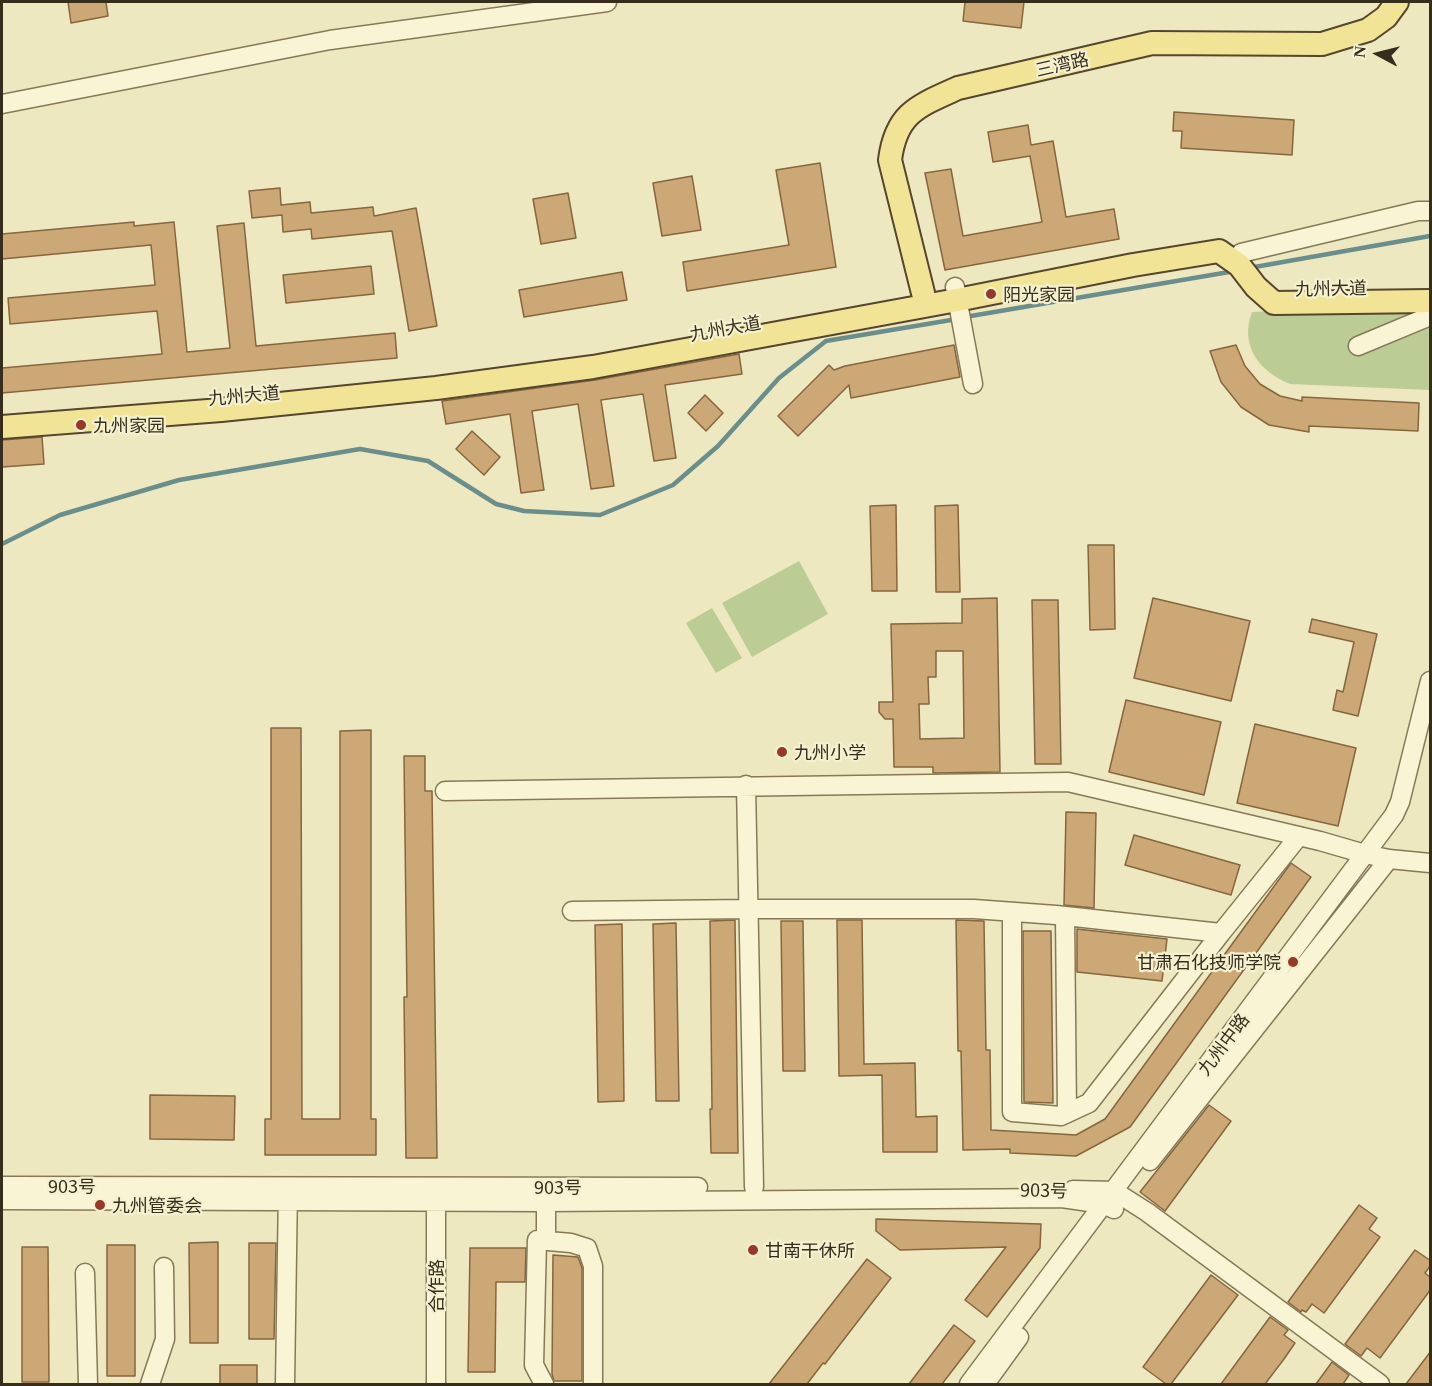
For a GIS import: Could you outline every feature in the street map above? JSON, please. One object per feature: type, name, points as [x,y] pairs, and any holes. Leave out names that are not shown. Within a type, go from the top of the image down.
[{"type":"main road","name":"三湾路","points":[[923,293],[890,160],[892,142],[900,125],[912,111],[928,101],[958,88],[1152,43],[1322,44],[1368,30],[1386,17],[1397,2]]},
{"type":"main road","name":"九州大道","points":[[2,418],[450,375],[923,293],[957,298],[1209,243],[1222,245],[1242,259],[1261,285],[1297,290],[1431,286]]},
{"type":"main road","points":[[1261,285],[1274,303],[1431,301]]},
{"type":"main road","points":[[2,427],[221,410],[436,388],[593,367],[957,298]]},
{"type":"street","points":[[2,104],[330,40],[607,2]]},
{"type":"street","points":[[1242,259],[1418,211],[1431,211]]},
{"type":"street","points":[[957,298],[973,384]]},
{"type":"street","points":[[1358,346],[1431,316]]},
{"type":"street","name":"九州中路","points":[[969,1384],[1113,1200],[1394,815],[1400,802],[1431,681]]},
{"type":"street","points":[[445,791],[1068,782],[1299,836],[1365,854],[1431,863]]},
{"type":"street","points":[[746,785],[754,1187]]},
{"type":"street","points":[[1012,912],[1012,1112],[1061,1116],[1089,1103],[1299,836]]},
{"type":"street","points":[[985,1384],[1113,1200],[1389,859]]},
{"type":"street","points":[[572,911],[974,909],[1065,916],[1221,933]]},
{"type":"street","points":[[1065,916],[1067,1113]]},
{"type":"street","name":"903号","points":[[2,1186],[288,1194],[546,1194],[811,1187],[1113,1200]]},
{"type":"street","points":[[2,1200],[288,1194],[285,1384]]},
{"type":"street","name":"合作路","points":[[436,1194],[436,1384]]},
{"type":"street","points":[[546,1241],[546,1194],[1113,1200],[1147,1212],[1380,1384]]},
{"type":"street","points":[[544,1384],[534,1365],[537,1240],[571,1243],[586,1248],[593,1266],[592,1384]]},
{"type":"street","points":[[150,1384],[165,1339],[164,1267]]},
{"type":"street","points":[[85,1273],[88,1384]]},
{"type":"green space","points":[[1409,305],[1430,317],[1430,390],[1290,384],[1279,379],[1261,365],[1250,347],[1248,336],[1252,312]]},
{"type":"green space","points":[[799,561],[828,614],[752,657],[722,603]]},
{"type":"green space","points":[[712,608],[742,658],[716,673],[686,623]]},
{"type":"building","points":[[68,2],[106,2],[108,16],[71,23]]},
{"type":"building","points":[[965,2],[1024,2],[1021,28],[963,21]]},
{"type":"building","points":[[1174,112],[1294,120],[1292,155],[1181,148],[1182,131],[1173,131]]},
{"type":"building","points":[[1028,125],[1031,145],[1053,141],[1066,217],[1114,209],[1119,239],[945,270],[925,173],[951,169],[963,236],[1042,222],[1030,156],[993,162],[988,132]]},
{"type":"building","points":[[820,163],[836,267],[687,291],[683,262],[789,245],[776,170]]},
{"type":"building","points":[[692,176],[701,230],[662,236],[653,183]]},
{"type":"building","points":[[280,188],[281,205],[310,202],[311,213],[373,207],[374,216],[416,208],[437,326],[409,331],[392,231],[312,239],[311,229],[283,232],[282,215],[252,218],[249,191]]},
{"type":"building","points":[[568,193],[576,238],[541,244],[533,199]]},
{"type":"building","points":[[134,222],[134,226],[174,222],[187,352],[230,348],[217,226],[244,223],[256,346],[395,333],[397,358],[2,393],[2,368],[162,354],[157,311],[10,324],[8,298],[155,285],[151,245],[2,259],[2,234]]},
{"type":"building","points":[[371,266],[374,294],[286,303],[283,275]]},
{"type":"building","points":[[622,272],[627,300],[524,317],[519,290]]},
{"type":"building","points":[[954,345],[960,377],[851,398],[849,385],[798,436],[778,416],[829,365],[834,370]]},
{"type":"building","points":[[1236,345],[1245,366],[1260,384],[1280,396],[1302,401],[1302,397],[1419,403],[1418,431],[1309,426],[1309,432],[1269,425],[1241,407],[1221,382],[1210,351]]},
{"type":"building","points":[[739,354],[742,374],[665,385],[676,458],[654,461],[643,394],[601,400],[614,486],[591,489],[578,404],[532,411],[544,490],[521,493],[510,414],[446,424],[442,401],[595,380]]},
{"type":"building","points":[[705,395],[723,413],[706,431],[688,413]]},
{"type":"building","points":[[472,431],[500,457],[484,475],[456,449]]},
{"type":"building","points":[[42,437],[44,464],[2,467],[2,440]]},
{"type":"building","points":[[896,505],[897,591],[872,591],[870,506]]},
{"type":"building","points":[[958,505],[960,592],[936,592],[935,506]]},
{"type":"building","points":[[1088,545],[1114,545],[1115,629],[1090,630]]},
{"type":"building","points":[[997,598],[1000,772],[933,773],[933,767],[894,767],[893,719],[885,719],[879,712],[879,702],[893,702],[891,624],[962,623],[962,599]],"holes":[[[936,651],[963,651],[964,738],[920,739],[919,704],[929,704],[928,677],[936,677]]]},
{"type":"building","points":[[1153,598],[1250,621],[1231,701],[1134,678]]},
{"type":"building","points":[[1032,600],[1058,600],[1061,764],[1035,764]]},
{"type":"building","points":[[1312,619],[1377,634],[1358,716],[1333,710],[1337,690],[1343,692],[1354,642],[1309,632]]},
{"type":"building","points":[[1126,700],[1221,722],[1204,795],[1109,772]]},
{"type":"building","points":[[1255,724],[1356,748],[1338,826],[1237,803]]},
{"type":"building","points":[[271,728],[301,728],[302,1119],[340,1119],[340,731],[371,730],[371,1119],[376,1119],[376,1155],[265,1155],[265,1119],[271,1119]]},
{"type":"building","points":[[404,756],[425,756],[425,791],[432,791],[437,1158],[406,1158],[404,997],[407,997]]},
{"type":"building","points":[[1066,812],[1096,813],[1094,908],[1064,905]]},
{"type":"building","points":[[1134,835],[1240,865],[1231,895],[1125,865]]},
{"type":"building","points":[[1291,863],[1311,877],[1130,1127],[1076,1156],[1010,1153],[1010,1149],[963,1150],[961,1051],[958,1051],[956,920],[984,921],[986,1050],[990,1050],[991,1130],[1076,1135],[1105,1119]]},
{"type":"building","points":[[735,920],[738,1153],[711,1153],[710,921]]},
{"type":"building","points":[[837,920],[862,920],[864,1064],[915,1063],[916,1117],[937,1116],[937,1152],[883,1152],[882,1075],[839,1076]]},
{"type":"building","points":[[781,921],[803,921],[805,1071],[783,1071]]},
{"type":"building","points":[[676,923],[679,1101],[656,1101],[653,924]]},
{"type":"building","points":[[622,924],[624,1101],[598,1102],[595,925]]},
{"type":"building","points":[[1077,929],[1167,939],[1162,981],[1077,972]]},
{"type":"building","points":[[1023,931],[1051,931],[1053,1103],[1024,1102]]},
{"type":"building","points":[[150,1095],[235,1096],[234,1140],[150,1139]]},
{"type":"building","points":[[1209,1105],[1231,1121],[1165,1211],[1140,1192]]},
{"type":"building","points":[[1359,1205],[1377,1218],[1369,1229],[1380,1237],[1324,1313],[1312,1304],[1306,1312],[1302,1310],[1301,1312],[1288,1302]]},
{"type":"building","points":[[876,1219],[1041,1224],[1040,1248],[987,1317],[965,1300],[1006,1247],[900,1250],[876,1231]]},
{"type":"building","points":[[218,1242],[218,1343],[190,1343],[189,1243]]},
{"type":"building","points":[[249,1243],[276,1243],[274,1339],[249,1339]]},
{"type":"building","points":[[107,1245],[135,1245],[135,1376],[107,1376]]},
{"type":"building","points":[[22,1247],[48,1247],[49,1382],[22,1382]]},
{"type":"building","points":[[470,1248],[526,1248],[525,1282],[496,1282],[495,1372],[468,1372]]},
{"type":"building","points":[[1415,1250],[1431,1261],[1425,1273],[1431,1278],[1431,1289],[1380,1358],[1367,1348],[1361,1356],[1345,1344]]},
{"type":"building","points":[[553,1255],[578,1257],[582,1268],[582,1381],[554,1381],[552,1374]]},
{"type":"building","points":[[867,1259],[891,1278],[825,1364],[823,1363],[807,1384],[769,1384]]},
{"type":"building","points":[[1211,1275],[1238,1295],[1171,1384],[1166,1384],[1143,1367]]},
{"type":"building","points":[[1270,1317],[1288,1330],[1284,1335],[1295,1343],[1284,1359],[1265,1384],[1221,1384]]},
{"type":"building","points":[[954,1325],[975,1341],[942,1384],[909,1384]]},
{"type":"building","points":[[1431,1351],[1431,1384],[1406,1384]]},
{"type":"building","points":[[1332,1362],[1349,1375],[1343,1384],[1316,1384]]},
{"type":"building","points":[[220,1365],[257,1365],[257,1384],[220,1384]]},
{"type":"waterway","points":[[1249,268],[1430,236]]},
{"type":"waterway","points":[[965,317],[1235,271]]},
{"type":"waterway","points":[[2,544],[60,515],[179,480],[360,449],[428,461],[496,504],[524,511],[600,515],[673,485],[718,446],[779,378],[826,341],[957,319]]},
{"type":"place","name":"阳光家园","points":[[991,294]]},
{"type":"place","name":"九州家园","points":[[81,425]]},
{"type":"place","name":"九州小学","points":[[782,752]]},
{"type":"place","name":"甘肃石化技师学院","points":[[1293,962]]},
{"type":"place","name":"九州管委会","points":[[100,1205]]},
{"type":"place","name":"甘南干休所","points":[[753,1250]]}]
